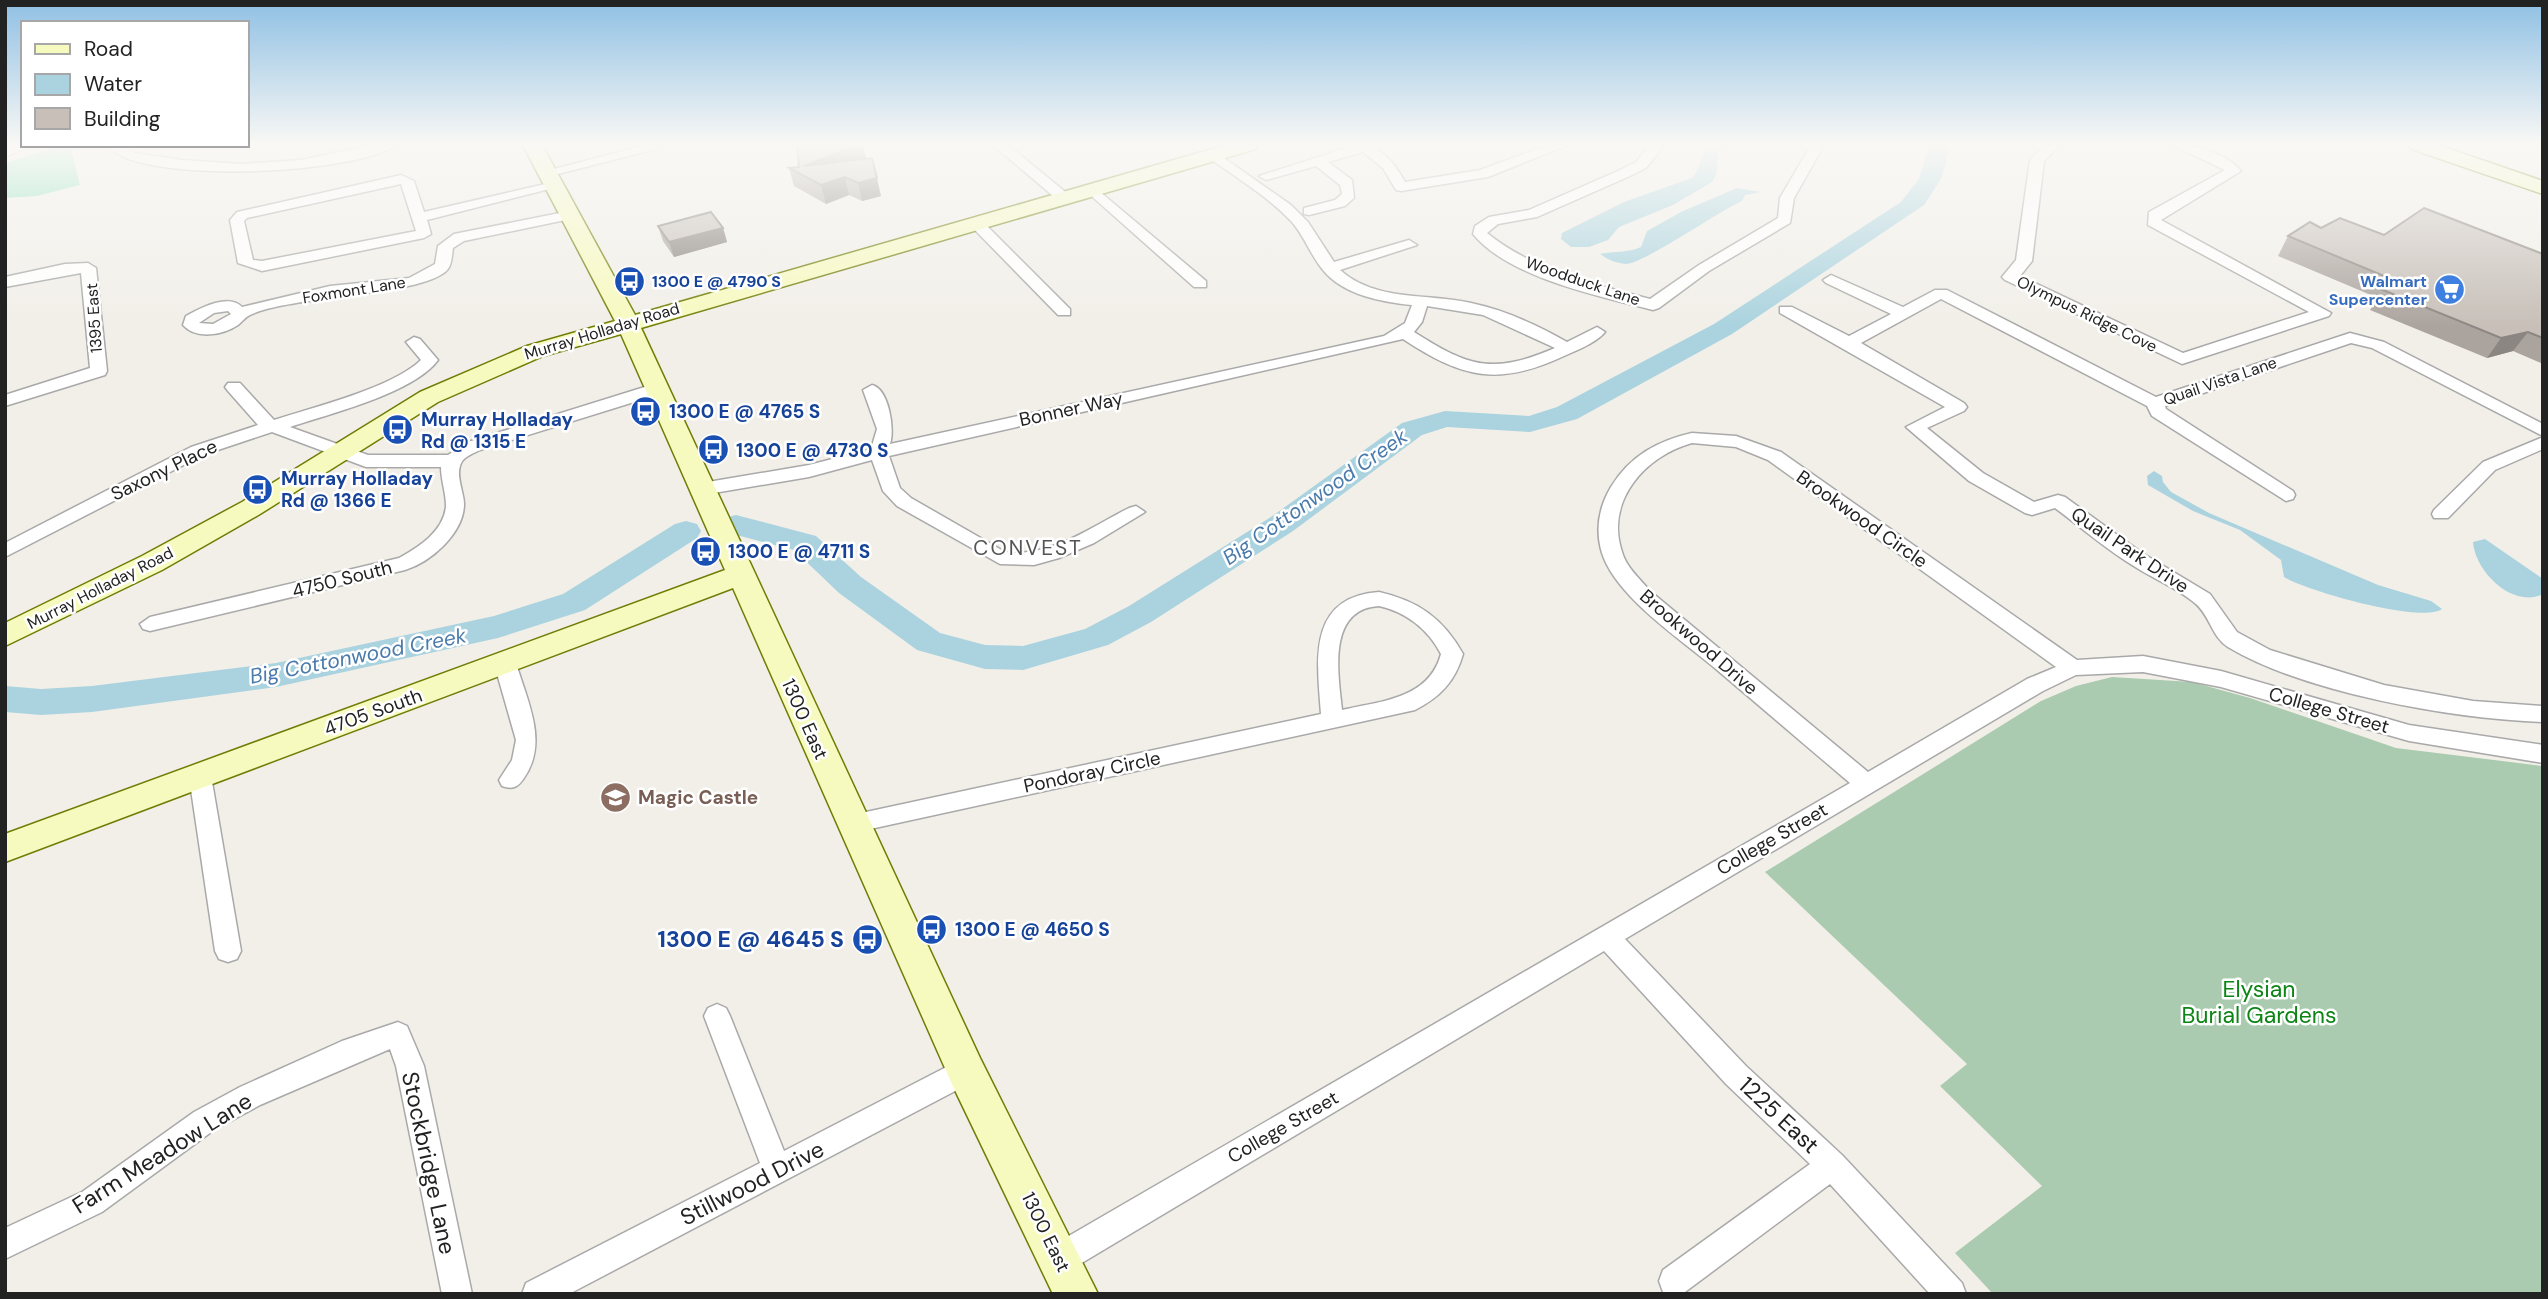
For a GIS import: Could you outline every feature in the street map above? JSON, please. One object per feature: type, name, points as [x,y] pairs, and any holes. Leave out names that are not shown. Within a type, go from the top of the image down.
[{"type":"main road","name":"1300 East","points":[[565,206],[627,322],[852,824],[966,1071],[1067,1276]]},
{"type":"main road","name":"Murray Holladay Road","points":[[5,636],[229,520],[386,421],[479,373],[535,351],[627,322],[1037,206]]},
{"type":"main road","name":"4705 South","points":[[5,848],[740,575]]},
{"type":"street","points":[[278,206],[249,212],[237,220],[246,263],[253,267],[424,234],[415,206]]},
{"type":"street","points":[[419,218],[462,206]]},
{"type":"street","points":[[1111,206],[1200,284]]},
{"type":"street","points":[[1281,206],[1291,213],[1329,268],[1349,284],[1370,293],[1420,303],[1458,305],[1492,312],[1523,324],[1568,349]]},
{"type":"street","points":[[1309,211],[1330,206]]},
{"type":"street","name":"Woodduck Lane","points":[[1551,206],[1532,214],[1494,220],[1480,229],[1480,234],[1506,253],[1553,274],[1653,305],[1704,268],[1784,220],[1786,206]]},
{"type":"street","name":"Olympus Ridge Cove","points":[[2031,206],[2024,261],[2010,277],[2182,359],[2323,313],[2153,222],[2154,215],[2171,206]]},
{"type":"street","name":"Foxmont Lane","points":[[240,312],[323,292],[422,279],[442,266],[446,246],[459,237],[570,215]]},
{"type":"street","points":[[976,223],[1064,312]]},
{"type":"street","points":[[1329,268],[1409,245]]},
{"type":"street","name":"1395 East","points":[[5,282],[85,267],[91,275],[99,372],[5,401]]},
{"type":"street","points":[[1831,281],[1903,313]]},
{"type":"street","name":"Quail Vista Lane","points":[[1849,343],[1941,293],[2155,403],[2350,338],[2378,345],[2543,431]]},
{"type":"street","points":[[1420,303],[1416,322],[1404,333],[1448,360],[1482,369],[1530,366],[1597,332]]},
{"type":"street","name":"Quail Park Drive","points":[[1786,310],[1849,343],[1958,407],[1915,427],[1976,477],[2032,509],[2058,501],[2136,558],[2203,599],[2214,611],[2230,639],[2259,655],[2337,680],[2418,698],[2472,708],[2543,714]]},
{"type":"street","name":"Bonner Way","points":[[702,489],[809,471],[879,452],[1362,346],[1404,333]]},
{"type":"street","name":"Saxony Place","points":[[5,551],[197,451],[348,402],[408,377],[426,367],[430,360],[414,342]]},
{"type":"street","points":[[234,387],[261,419],[271,426],[339,452],[379,463],[452,461],[474,446],[657,388]]},
{"type":"street","points":[[872,390],[886,429],[879,452],[888,482],[897,497],[1000,558],[1016,562],[1043,557],[1136,512]]},
{"type":"street","points":[[2155,403],[2158,412],[2286,495]]},
{"type":"street","name":"Brookwood Circle","points":[[1636,469],[1656,452],[1691,438],[1712,437],[1754,446],[1825,492],[2073,668]]},
{"type":"street","points":[[2441,514],[2489,466],[2543,442]]},
{"type":"street","name":"4750 South","points":[[150,624],[390,569],[412,559],[433,544],[455,511],[450,475],[452,461]]},
{"type":"street","name":"Brookwood Drive","points":[[1636,469],[1612,497],[1606,513],[1608,540],[1618,565],[1651,603],[1867,784]]},
{"type":"street","name":"Pondoray Circle","points":[[852,824],[1407,705],[1432,691],[1445,679],[1452,654],[1440,630],[1425,617],[1386,599],[1354,604],[1342,612],[1335,622],[1327,653],[1332,720]]},
{"type":"street","points":[[505,663],[527,740],[523,762],[510,780]]},
{"type":"street","name":"College Street","points":[[1067,1276],[1606,936],[2035,685],[2073,668],[2143,664],[2183,670],[2409,733],[2543,754]]},
{"type":"street","points":[[200,776],[228,951]]},
{"type":"street","name":"1225 East","points":[[1606,936],[1736,1075],[1832,1165],[1951,1294]]},
{"type":"street","points":[[718,1016],[777,1170]]},
{"type":"street","name":"Farm Meadow Lane","points":[[5,1244],[92,1202],[204,1121],[250,1096],[352,1050],[398,1034]]},
{"type":"street","name":"Stockbridge Lane","points":[[398,1034],[410,1066],[457,1294]]},
{"type":"street","name":"Stillwood Drive","points":[[537,1294],[966,1071]]},
{"type":"street","points":[[1674,1281],[1832,1165]]},
{"type":"green space","name":"Elysian Burial Gardens","points":[[2112,677],[2192,682],[2250,698],[2396,748],[2543,766],[2543,1294],[1993,1294],[1955,1253],[2042,1186],[1940,1086],[1967,1064],[1765,872],[2041,701],[2076,686]]},
{"type":"water","points":[[1617,206],[1671,206],[1619,227],[1608,240],[1589,247],[1571,247],[1561,239],[1562,233]]},
{"type":"water","points":[[1696,206],[1734,206],[1635,262],[1619,263],[1600,254],[1641,247],[1647,231]]},
{"type":"water","points":[[2154,471],[2162,476],[2171,492],[2209,513],[2378,585],[2431,601],[2442,609],[2411,612],[2388,609],[2296,583],[2284,577],[2281,560],[2240,530],[2193,511],[2148,485],[2147,476]]},
{"type":"water","points":[[2485,539],[2543,579],[2543,594],[2519,596],[2497,585],[2480,564],[2475,553],[2473,542]]},
{"type":"building","name":"Walmart Supercenter","points":[[2424,208],[2543,254],[2543,338],[2528,332],[2501,338],[2383,290],[2396,281],[2288,236],[2310,222],[2321,228],[2340,218],[2384,235]]},
{"type":"building","points":[[711,212],[723,228],[669,242],[658,226]]},
{"type":"waterway","name":"Big Cottonwood Creek","points":[[736,525],[805,543],[850,585],[929,642],[985,657],[1023,658],[1096,637],[1140,614],[1282,524],[1412,429],[1445,419],[1530,424],[1567,413],[1723,329],[1910,206]]},
{"type":"waterway","name":"Big Cottonwood Creek","points":[[5,699],[41,702],[92,699],[276,675],[498,627],[574,602],[686,531]]},
{"type":"place","name":"1300 E @ 4790 S","points":[[629,281]]},
{"type":"place","name":"Walmart Supercenter","points":[[2450,290]]},
{"type":"place","name":"1300 E @ 4765 S","points":[[646,411]]},
{"type":"place","name":"Murray Holladay Rd @ 1315 E","points":[[398,430]]},
{"type":"place","name":"1300 E @ 4730 S","points":[[713,450]]},
{"type":"place","name":"Murray Holladay Rd @ 1366 E","points":[[258,489]]},
{"type":"place","name":"1300 E @ 4711 S","points":[[705,551]]},
{"type":"place","name":"Magic Castle","points":[[615,797]]},
{"type":"place","name":"1300 E @ 4650 S","points":[[932,929]]},
{"type":"place","name":"1300 E @ 4645 S","points":[[867,939]]},
{"type":"district","name":"CONVEST","points":[[1028,548]]}]
